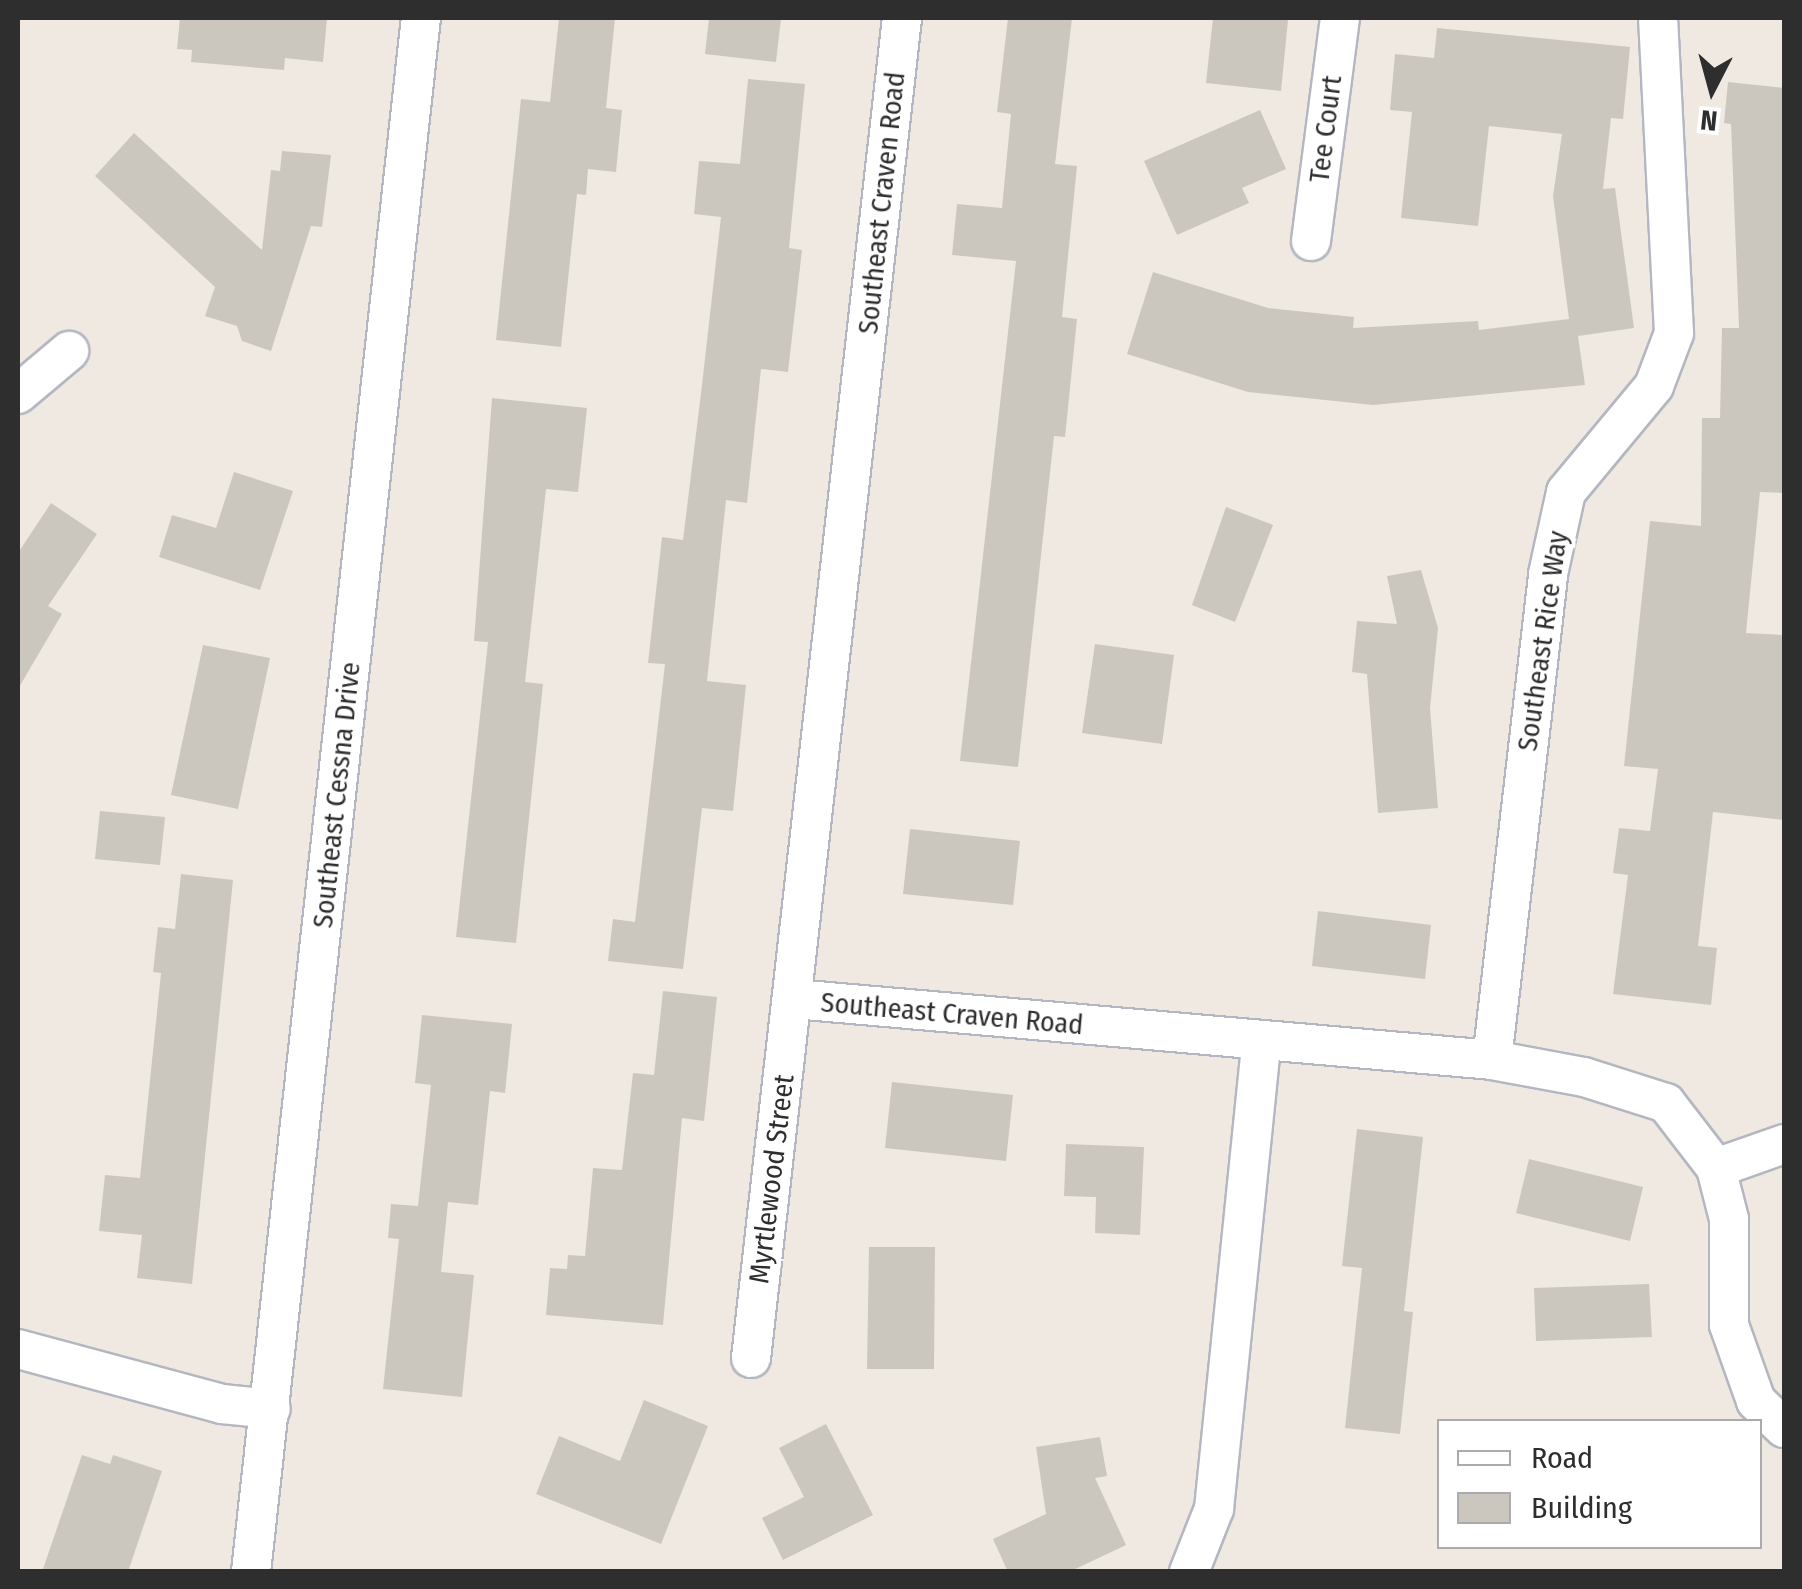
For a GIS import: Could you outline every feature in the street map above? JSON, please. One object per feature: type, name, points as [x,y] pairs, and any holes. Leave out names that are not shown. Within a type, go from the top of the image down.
[{"type":"street","name":"Southeast Cessna Drive","points":[[250,1572],[271,1409],[421,18]]},
{"type":"street","name":"Southeast Craven Road","points":[[902,18],[794,999],[1492,1060],[1584,1077],[1666,1103],[1716,1168]]},
{"type":"street","name":"Tee Court","points":[[1312,242],[1340,18]]},
{"type":"street","name":"Southeast Rice Way","points":[[1492,1060],[1548,574],[1566,492],[1654,386],[1674,333],[1658,18]]},
{"type":"street","points":[[18,394],[68,352]]},
{"type":"street","name":"Myrtlewood Street","points":[[751,1358],[794,999]]},
{"type":"street","points":[[1189,1572],[1214,1509],[1261,1042]]},
{"type":"street","points":[[1784,1144],[1716,1168],[1728,1218],[1729,1325],[1756,1401],[1784,1428]]},
{"type":"street","points":[[18,1349],[222,1404],[271,1409]]},
{"type":"building","points":[[180,18],[327,18],[323,62],[285,58],[284,70],[191,62],[192,50],[177,49]]},
{"type":"building","points":[[559,18],[615,18],[606,108],[622,110],[616,172],[588,169],[586,195],[577,194],[561,347],[496,340],[521,99],[550,102]]},
{"type":"building","points":[[709,18],[781,18],[776,62],[705,54]]},
{"type":"building","points":[[1008,18],[1072,18],[1055,164],[1077,166],[1062,317],[1077,319],[1065,437],[1054,436],[1018,767],[960,761],[1016,261],[952,255],[957,204],[1002,208],[1011,114],[997,112]]},
{"type":"building","points":[[1213,18],[1288,20],[1281,91],[1206,83]]},
{"type":"building","points":[[1437,28],[1630,47],[1623,119],[1611,118],[1603,189],[1615,188],[1634,328],[1578,336],[1585,385],[1373,405],[1248,392],[1127,354],[1153,272],[1268,308],[1354,317],[1353,328],[1478,321],[1479,330],[1569,319],[1553,196],[1562,134],[1489,126],[1478,226],[1401,218],[1412,112],[1390,110],[1395,54],[1434,58]]},
{"type":"building","points":[[748,79],[805,84],[789,248],[802,250],[788,372],[761,369],[747,503],[726,500],[707,681],[746,685],[733,811],[702,808],[683,969],[608,961],[613,919],[635,922],[665,664],[648,663],[662,537],[683,540],[702,385],[721,217],[694,214],[699,161],[740,164]]},
{"type":"building","points":[[1728,82],[1784,88],[1784,493],[1760,492],[1746,633],[1784,635],[1784,820],[1713,812],[1698,946],[1717,948],[1711,1005],[1613,994],[1628,875],[1613,873],[1619,828],[1650,831],[1658,769],[1624,766],[1650,521],[1701,526],[1702,418],[1720,418],[1722,328],[1739,328],[1731,124],[1724,123]]},
{"type":"building","points":[[1260,110],[1286,169],[1242,188],[1249,203],[1177,235],[1144,161]]},
{"type":"building","points":[[134,133],[262,250],[271,170],[280,171],[282,151],[331,155],[322,227],[311,226],[271,351],[242,341],[237,326],[205,316],[215,287],[95,176]]},
{"type":"building","points":[[492,398],[587,408],[578,492],[546,489],[525,682],[543,684],[516,943],[456,937],[488,642],[474,641]]},
{"type":"building","points":[[234,472],[293,491],[260,590],[159,557],[172,515],[216,528]]},
{"type":"building","points":[[51,503],[97,534],[48,606],[62,614],[18,689],[18,553]]},
{"type":"building","points":[[1226,507],[1273,525],[1235,622],[1192,605]]},
{"type":"building","points":[[1421,570],[1438,628],[1430,708],[1438,808],[1378,813],[1367,674],[1352,672],[1357,621],[1397,624],[1387,576]]},
{"type":"building","points":[[1095,644],[1174,655],[1162,744],[1082,733]]},
{"type":"building","points":[[203,645],[270,658],[238,809],[171,795]]},
{"type":"building","points":[[100,811],[165,817],[160,865],[95,859]]},
{"type":"building","points":[[910,829],[1020,841],[1013,905],[903,894]]},
{"type":"building","points":[[181,874],[233,880],[192,1284],[137,1278],[142,1235],[99,1231],[105,1175],[140,1178],[161,973],[153,972],[158,927],[175,929]]},
{"type":"building","points":[[1318,911],[1431,925],[1425,979],[1312,966]]},
{"type":"building","points":[[663,991],[717,997],[704,1121],[682,1118],[663,1325],[546,1315],[550,1268],[567,1269],[568,1255],[585,1256],[593,1168],[622,1170],[633,1073],[654,1075]]},
{"type":"building","points":[[422,1015],[512,1024],[505,1093],[490,1091],[478,1205],[448,1202],[441,1272],[474,1275],[462,1397],[383,1389],[399,1239],[388,1238],[391,1204],[418,1206],[431,1085],[415,1083]]},
{"type":"building","points":[[892,1082],[1013,1095],[1006,1161],[885,1148]]},
{"type":"building","points":[[1357,1129],[1423,1137],[1404,1311],[1413,1312],[1400,1434],[1345,1428],[1362,1268],[1342,1266]]},
{"type":"building","points":[[1066,1144],[1144,1147],[1140,1235],[1095,1233],[1096,1197],[1064,1196]]},
{"type":"building","points":[[1529,1159],[1643,1187],[1630,1241],[1516,1213]]},
{"type":"building","points":[[869,1247],[935,1247],[934,1369],[867,1369]]},
{"type":"building","points":[[1649,1284],[1652,1337],[1536,1341],[1534,1288]]},
{"type":"building","points":[[644,1400],[708,1426],[661,1544],[536,1494],[559,1436],[620,1461]]},
{"type":"building","points":[[826,1424],[873,1515],[783,1560],[762,1518],[804,1497],[779,1448]]},
{"type":"building","points":[[1100,1437],[1107,1476],[1095,1478],[1126,1545],[1069,1572],[1008,1572],[993,1539],[1046,1514],[1036,1447]]},
{"type":"building","points":[[82,1455],[110,1464],[113,1455],[162,1471],[128,1572],[42,1572]]}]
